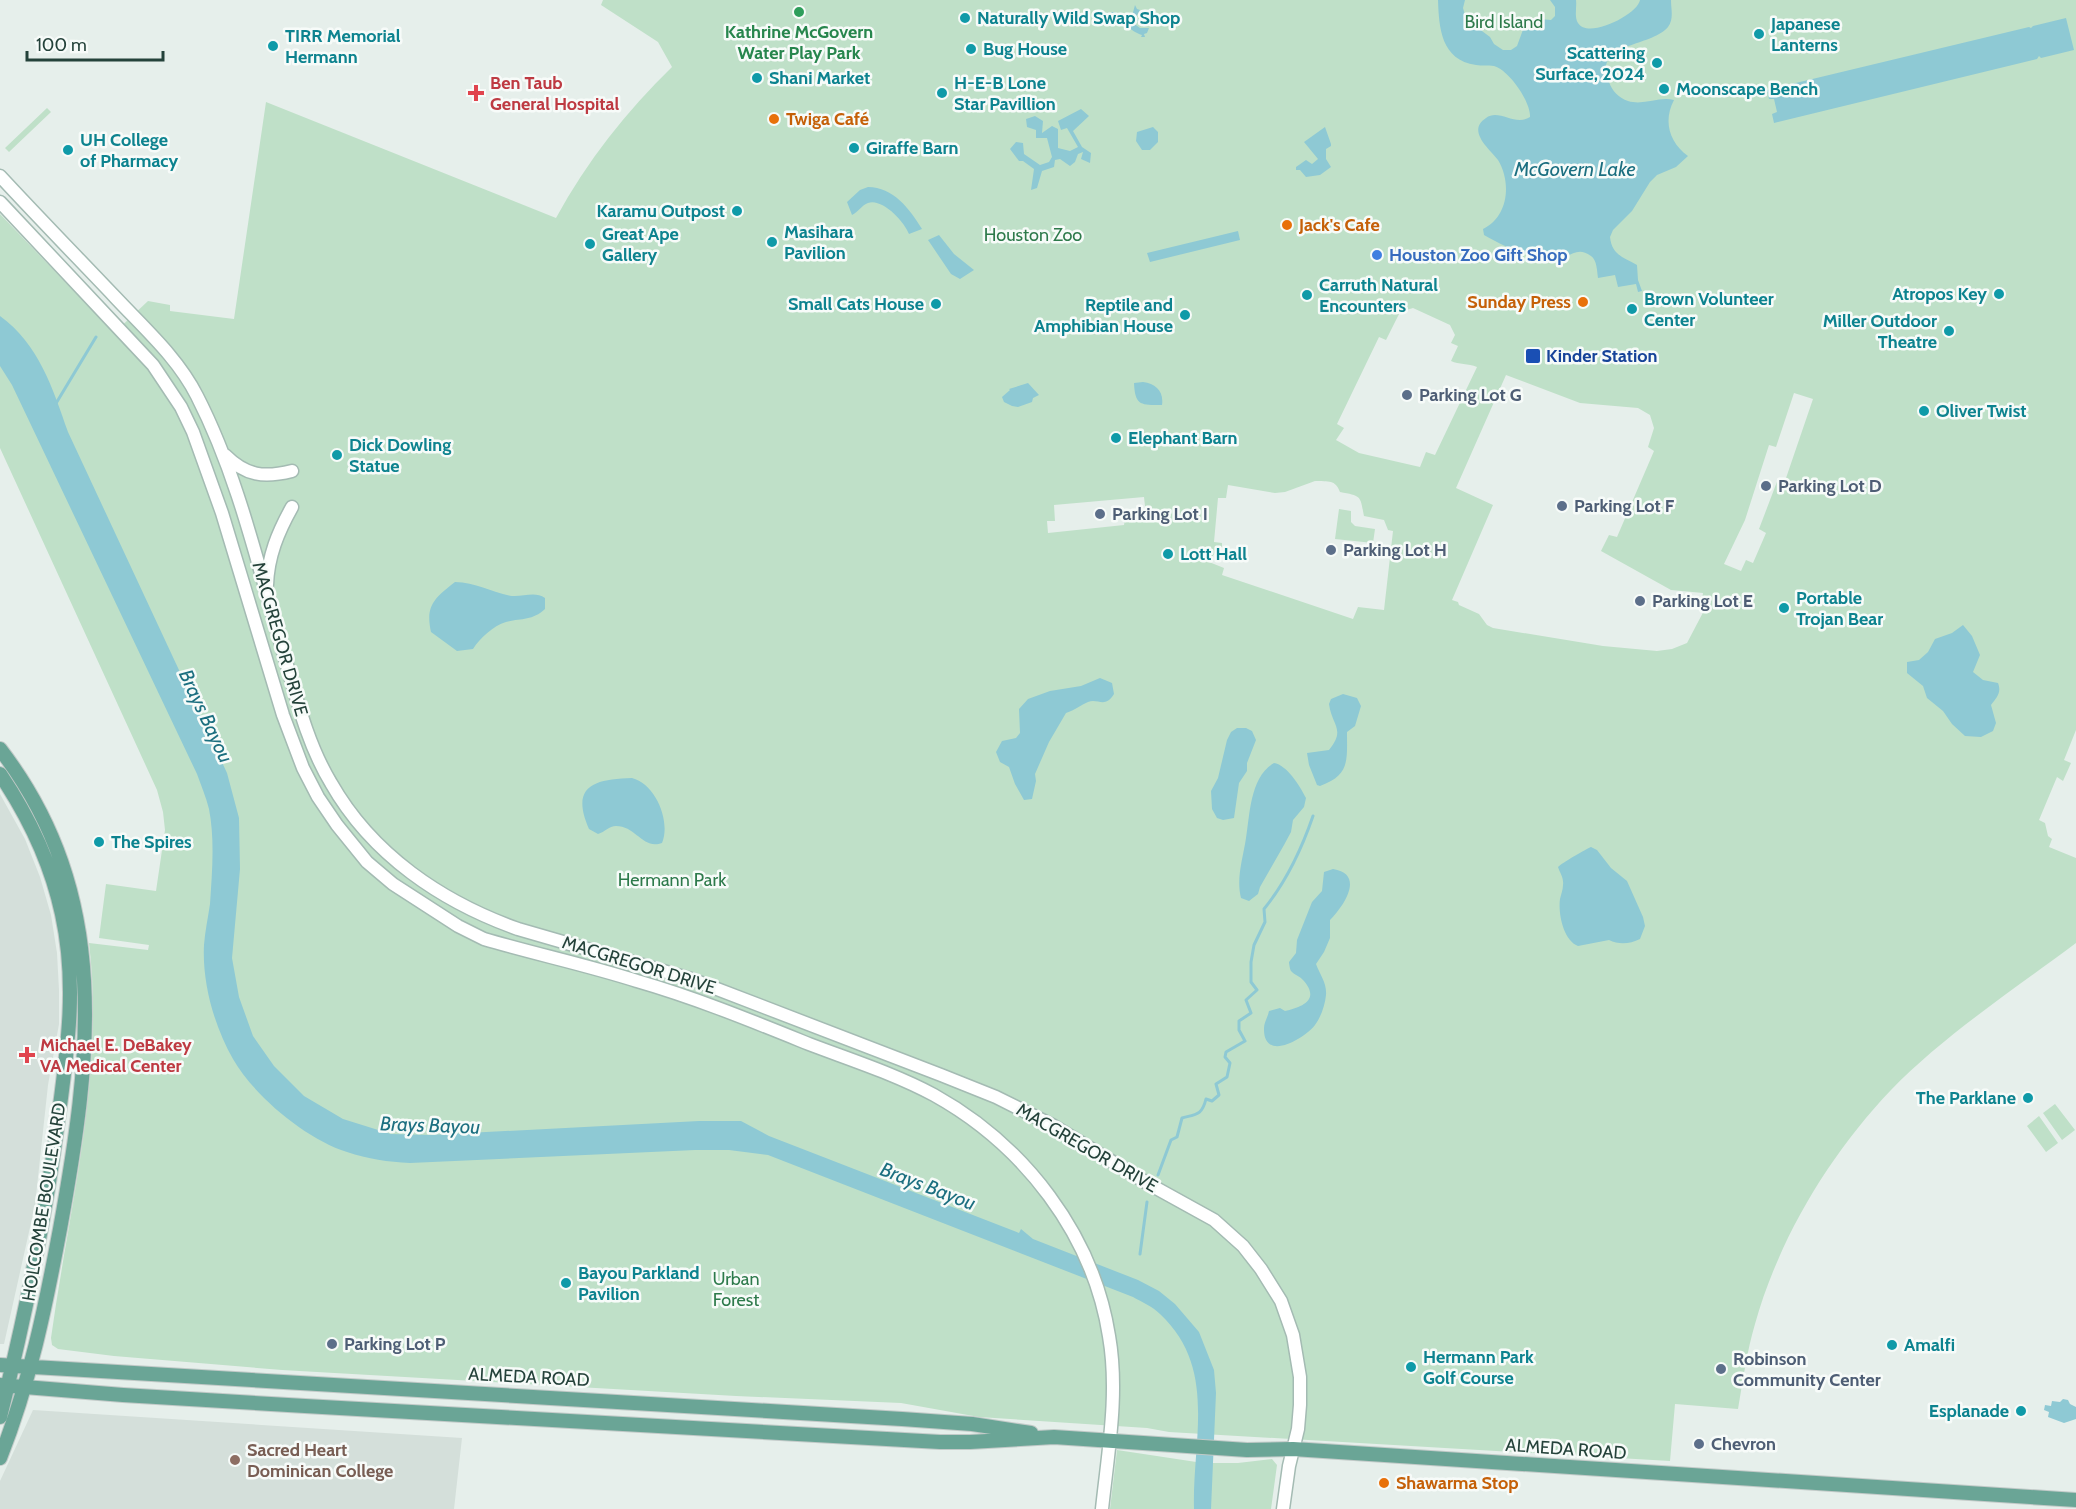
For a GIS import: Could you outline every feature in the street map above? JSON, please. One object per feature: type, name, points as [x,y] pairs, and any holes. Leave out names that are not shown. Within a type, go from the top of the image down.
[{"type":"main road","name":"MACGREGOR DRIVE","points":[[0,176],[166,351],[196,393],[240,503],[305,724],[318,759],[331,784],[363,830],[380,848],[419,879],[470,910],[518,929],[691,979],[996,1097],[1052,1125],[1147,1183],[1214,1220],[1243,1246],[1275,1290],[1293,1335],[1298,1357],[1300,1391],[1298,1429],[1283,1509]]},
{"type":"main road","name":"MACGREGOR DRIVE","points":[[0,202],[153,365],[168,386],[193,432],[227,529],[283,715],[303,768],[318,797],[337,825],[367,862],[393,884],[458,926],[484,939],[681,994],[891,1076],[933,1095],[971,1118],[1000,1141],[1036,1178],[1057,1206],[1077,1240],[1099,1291],[1108,1326],[1113,1376],[1110,1439],[1102,1509]]},
{"type":"main road","points":[[221,451],[235,465],[253,474],[273,476],[292,471]]},
{"type":"main road","points":[[266,595],[267,572],[272,549],[280,527],[292,507]]},
{"type":"main road","name":"HOLCOMBE BOULEVARD","points":[[0,749],[31,796],[60,857],[69,885],[71,926],[69,1035],[48,1197],[29,1297],[6,1366],[0,1417]]},
{"type":"main road","name":"HOLCOMBE BOULEVARD","points":[[0,774],[18,803],[47,862],[71,926],[87,1008],[83,1068],[65,1201],[48,1293],[26,1387],[0,1458]]},
{"type":"main road","points":[[18,803],[31,796]]},
{"type":"main road","points":[[458,926],[470,910]]},
{"type":"main road","points":[[933,1095],[941,1075]]},
{"type":"main road","name":"ALMEDA ROAD","points":[[6,1366],[723,1407],[972,1424],[1054,1437]]},
{"type":"main road","points":[[305,1406],[308,1384]]},
{"type":"main road","name":"ALMEDA ROAD","points":[[4,1385],[123,1395],[940,1442],[1054,1437],[1247,1450],[1293,1449],[2076,1500]]},
{"type":"main road","points":[[721,1429],[723,1407]]},
{"type":"shaded area","name":"Michael E. DeBakey VA Medical Center","points":[[0,794],[25,839],[40,877],[51,915],[57,953],[59,990],[59,1024],[48,1085],[35,1205],[4,1344],[0,1344]]},
{"type":"shaded area","name":"Sacred Heart Dominican College","points":[[33,1410],[462,1438],[454,1509],[0,1509],[0,1481]]},
{"type":"green space","name":"Hermann Park","points":[[603,0],[2076,0],[2076,730],[2064,760],[2071,763],[2063,781],[2057,777],[2039,820],[2045,823],[2048,836],[2052,839],[2049,847],[2076,858],[2076,943],[1980,1013],[1911,1070],[1847,1141],[1809,1199],[1778,1260],[1752,1334],[1738,1409],[1675,1404],[1670,1461],[1169,1432],[1147,1428],[979,1417],[901,1403],[282,1370],[114,1356],[58,1349],[52,1345],[51,1338],[89,1091],[93,992],[89,943],[148,950],[149,945],[99,938],[106,884],[156,891],[165,830],[157,790],[0,448],[0,214],[114,333],[148,301],[170,305],[170,311],[234,319],[266,102],[556,218],[608,138],[672,67],[658,42],[601,5]],"holes":[[[1413,308],[1450,325],[1455,335],[1451,343],[1458,346],[1451,361],[1477,367],[1435,455],[1426,452],[1420,467],[1359,453],[1336,440],[1344,428],[1337,424],[1379,337],[1386,340],[1400,312]],[[1506,375],[1580,403],[1638,408],[1650,415],[1654,428],[1648,447],[1654,451],[1617,537],[1609,535],[1601,551],[1671,590],[1703,593],[1702,600],[1708,603],[1687,643],[1672,649],[1657,651],[1603,646],[1493,628],[1487,625],[1479,614],[1452,600],[1493,505],[1456,488]],[[1794,393],[1813,399],[1785,481],[1778,479],[1759,529],[1766,533],[1753,563],[1746,560],[1741,571],[1724,564],[1745,520],[1769,445],[1776,447]],[[1315,481],[1331,482],[1340,492],[1359,498],[1364,516],[1384,520],[1388,530],[1393,531],[1384,610],[1358,607],[1353,619],[1222,575],[1224,568],[1209,562],[1216,551],[1222,547],[1222,543],[1214,542],[1218,498],[1226,498],[1228,485],[1275,493],[1285,492]],[[1144,497],[1146,515],[1125,519],[1124,525],[1048,533],[1047,521],[1055,521],[1054,505]]]},
{"type":"green space","points":[[47,108],[51,112],[9,152],[5,148]]},
{"type":"green space","points":[[1339,509],[1351,511],[1351,522],[1355,526],[1375,529],[1373,543],[1335,539]]},
{"type":"green space","points":[[2055,1104],[2075,1130],[2062,1140],[2043,1113]]},
{"type":"green space","points":[[2039,1116],[2058,1143],[2046,1152],[2027,1126]]},
{"type":"green space","points":[[1117,1450],[1203,1463],[1238,1463],[1272,1459],[1277,1465],[1271,1509],[1110,1509]]},
{"type":"water","name":"McGovern Lake","points":[[1438,0],[1465,0],[1463,8],[1465,15],[1474,19],[1494,44],[1503,50],[1511,50],[1517,46],[1524,27],[1529,23],[1539,19],[1551,20],[1555,16],[1555,7],[1550,0],[1576,0],[1578,23],[1592,29],[1622,18],[1637,6],[1640,0],[1671,0],[1672,17],[1668,27],[1660,34],[1615,53],[1609,59],[1606,69],[1612,88],[1625,100],[1640,102],[1674,100],[1669,116],[1670,131],[1676,144],[1688,156],[1676,167],[1657,175],[1650,182],[1632,211],[1613,230],[1610,237],[1616,252],[1637,265],[1638,280],[1642,291],[1638,292],[1636,284],[1618,287],[1615,275],[1598,278],[1594,260],[1586,253],[1578,252],[1564,257],[1530,255],[1511,249],[1484,235],[1483,229],[1491,224],[1502,208],[1506,189],[1498,160],[1485,145],[1478,128],[1480,123],[1491,115],[1524,120],[1530,117],[1529,111],[1518,87],[1500,69],[1464,62],[1449,50],[1441,32]]},
{"type":"water","points":[[1135,5],[1140,10],[1136,17],[1139,21],[1129,20],[1140,28],[1149,28],[1144,34],[1145,37],[1141,37],[1142,35],[1119,21],[1109,21],[1109,15],[1112,12],[1132,16]]},
{"type":"water","points":[[2066,18],[2074,50],[2041,58],[2039,56],[2037,59],[1774,123],[1772,114],[1777,112],[1774,99],[1769,99],[1767,90]]},
{"type":"water","points":[[1081,109],[1089,116],[1073,131],[1082,147],[1091,153],[1090,163],[1081,159],[1083,152],[1078,154],[1075,162],[1070,166],[1060,159],[1055,160],[1054,167],[1042,171],[1037,188],[1031,190],[1034,169],[1023,161],[1019,161],[1010,149],[1016,142],[1023,143],[1024,154],[1040,165],[1049,162],[1052,157],[1047,138],[1036,138],[1036,130],[1027,127],[1026,119],[1035,116],[1043,121],[1042,133],[1052,126],[1058,129],[1058,148],[1070,151],[1078,147],[1067,128],[1061,130],[1058,121]]},
{"type":"water","points":[[1153,127],[1158,132],[1158,142],[1150,150],[1142,150],[1136,141],[1137,132]]},
{"type":"water","points":[[1325,127],[1331,144],[1326,149],[1326,159],[1331,167],[1320,175],[1306,177],[1300,170],[1296,170],[1296,167],[1306,160],[1312,164],[1318,159],[1304,142]]},
{"type":"water","points":[[868,187],[893,195],[912,214],[922,229],[909,234],[892,212],[874,202],[866,204],[852,215],[847,202],[860,190]]},
{"type":"water","points":[[1238,231],[1240,240],[1150,262],[1147,253]]},
{"type":"water","points":[[939,235],[954,254],[974,270],[960,279],[951,274],[928,240]]},
{"type":"water","points":[[0,316],[25,340],[43,368],[68,432],[227,773],[239,818],[240,869],[232,958],[239,997],[253,1036],[274,1066],[304,1096],[343,1119],[391,1134],[429,1135],[699,1121],[741,1121],[769,1136],[1019,1233],[1021,1229],[1033,1239],[1138,1280],[1159,1291],[1175,1304],[1199,1332],[1214,1370],[1216,1393],[1211,1509],[1194,1509],[1198,1406],[1196,1381],[1190,1358],[1178,1335],[1160,1314],[1133,1297],[768,1155],[729,1150],[695,1150],[394,1162],[363,1157],[331,1146],[298,1127],[267,1101],[242,1073],[226,1046],[207,989],[204,945],[210,904],[212,845],[211,821],[205,796],[197,774],[12,385],[0,366]]},
{"type":"water","points":[[1028,383],[1039,395],[1033,398],[1032,402],[1018,407],[1004,402],[1002,397],[1009,389]]},
{"type":"water","points":[[1134,383],[1152,384],[1158,389],[1162,396],[1162,405],[1140,403],[1136,396]]},
{"type":"water","points":[[455,582],[512,596],[541,596],[545,598],[545,609],[531,617],[496,626],[473,649],[457,651],[431,632],[429,623],[433,603]]},
{"type":"water","points":[[1963,625],[1972,636],[1980,655],[1973,672],[1983,680],[1998,683],[1999,687],[1998,695],[1991,705],[1996,723],[1993,731],[1981,737],[1965,736],[1952,724],[1943,711],[1927,698],[1923,686],[1907,673],[1907,662],[1919,660],[1928,652],[1935,639],[1952,633]]},
{"type":"water","points":[[1100,678],[1112,683],[1114,694],[1108,701],[1088,702],[1066,713],[1049,742],[1035,774],[1036,781],[1032,799],[1024,800],[1009,767],[1000,762],[996,752],[1002,741],[1016,738],[1020,733],[1019,709],[1028,699],[1050,691],[1081,686]]},
{"type":"water","points":[[1343,694],[1357,698],[1361,706],[1355,726],[1347,732],[1346,759],[1342,772],[1330,782],[1320,786],[1317,785],[1309,765],[1307,753],[1329,750],[1334,743],[1337,732],[1329,704],[1331,699]]},
{"type":"water","points":[[1237,728],[1252,731],[1256,740],[1247,763],[1247,771],[1239,783],[1234,818],[1223,820],[1217,818],[1212,809],[1211,791],[1218,778],[1227,740],[1231,732]]},
{"type":"water","points":[[1274,763],[1288,772],[1306,798],[1304,807],[1293,820],[1291,832],[1258,894],[1249,901],[1241,898],[1239,883],[1250,807],[1260,777]]},
{"type":"water","points":[[632,778],[648,788],[659,805],[664,825],[662,843],[644,841],[623,827],[614,826],[598,834],[589,829],[582,803],[584,794],[589,788],[607,780]]},
{"type":"water","points":[[1591,847],[1597,850],[1611,868],[1627,881],[1643,917],[1645,926],[1640,939],[1628,943],[1609,940],[1578,946],[1565,932],[1560,911],[1563,880],[1558,867]]},
{"type":"water","points":[[1333,869],[1343,872],[1350,884],[1349,892],[1341,907],[1330,920],[1330,938],[1316,964],[1326,991],[1322,1011],[1310,1031],[1285,1045],[1270,1044],[1265,1038],[1264,1028],[1269,1011],[1280,1008],[1285,1011],[1303,1005],[1310,998],[1308,987],[1291,971],[1289,962],[1296,953],[1297,940],[1312,902],[1322,891],[1324,872]]},
{"type":"water","points":[[2063,1399],[2076,1407],[2076,1419],[2064,1423],[2048,1417],[2049,1412],[2044,1410],[2045,1405],[2051,1406],[2052,1401],[2060,1402]]},
{"type":"waterway","points":[[55,405],[96,337]]},
{"type":"waterway","points":[[1158,1175],[1171,1140],[1177,1137],[1182,1118],[1198,1113],[1203,1108],[1206,1099],[1212,1101],[1219,1095],[1216,1084],[1227,1077],[1230,1063],[1225,1057],[1226,1052],[1245,1041],[1239,1030],[1239,1021],[1251,1013],[1246,1000],[1257,990],[1251,982],[1251,962],[1254,945],[1265,922],[1264,909],[1293,864],[1313,816]]},
{"type":"waterway","points":[[1140,1254],[1147,1202]]},
{"type":"place","name":"Kathrine McGovern Water Play Park","points":[[799,12]]},
{"type":"place","name":"Naturally Wild Swap Shop","points":[[965,18]]},
{"type":"place","name":"Japanese Lanterns","points":[[1759,34]]},
{"type":"place","name":"TIRR Memorial Hermann","points":[[273,46]]},
{"type":"place","name":"Bug House","points":[[971,49]]},
{"type":"place","name":"Scattering Surface, 2024","points":[[1657,63]]},
{"type":"place","name":"Shani Market","points":[[757,78]]},
{"type":"place","name":"Moonscape Bench","points":[[1664,89]]},
{"type":"place","name":"Ben Taub General Hospital","points":[[476,93]]},
{"type":"place","name":"H-E-B Lone Star Pavillion","points":[[942,93]]},
{"type":"place","name":"Twiga Café","points":[[774,119]]},
{"type":"place","name":"Giraffe Barn","points":[[854,148]]},
{"type":"place","name":"UH College of Pharmacy","points":[[68,150]]},
{"type":"place","name":"Karamu Outpost","points":[[737,211]]},
{"type":"place","name":"Jack's Cafe","points":[[1287,225]]},
{"type":"place","name":"Masihara Pavilion","points":[[772,242]]},
{"type":"place","name":"Great Ape Gallery","points":[[590,244]]},
{"type":"place","name":"Houston Zoo Gift Shop","points":[[1377,255]]},
{"type":"place","name":"Atropos Key","points":[[1999,294]]},
{"type":"place","name":"Carruth Natural Encounters","points":[[1307,295]]},
{"type":"place","name":"Sunday Press","points":[[1583,302]]},
{"type":"place","name":"Small Cats House","points":[[936,304]]},
{"type":"place","name":"Brown Volunteer Center","points":[[1632,309]]},
{"type":"place","name":"Reptile and Amphibian House","points":[[1185,315]]},
{"type":"place","name":"Miller Outdoor Theatre","points":[[1949,331]]},
{"type":"place","name":"Kinder Station","points":[[1533,356]]},
{"type":"place","name":"Parking Lot G","points":[[1407,395]]},
{"type":"place","name":"Oliver Twist","points":[[1924,411]]},
{"type":"place","name":"Elephant Barn","points":[[1116,438]]},
{"type":"place","name":"Dick Dowling Statue","points":[[337,455]]},
{"type":"place","name":"Parking Lot D","points":[[1766,486]]},
{"type":"place","name":"Parking Lot F","points":[[1562,506]]},
{"type":"place","name":"Parking Lot I","points":[[1100,514]]},
{"type":"place","name":"Parking Lot H","points":[[1331,550]]},
{"type":"place","name":"Lott Hall","points":[[1168,554]]},
{"type":"place","name":"Parking Lot E","points":[[1640,601]]},
{"type":"place","name":"Portable Trojan Bear","points":[[1784,608]]},
{"type":"place","name":"The Spires","points":[[99,842]]},
{"type":"place","name":"Michael E. DeBakey VA Medical Center","points":[[27,1055]]},
{"type":"place","name":"The Parklane","points":[[2028,1098]]},
{"type":"place","name":"Bayou Parkland Pavilion","points":[[566,1283]]},
{"type":"place","name":"Parking Lot P","points":[[332,1344]]},
{"type":"place","name":"Amalfi","points":[[1892,1345]]},
{"type":"place","name":"Hermann Park Golf Course","points":[[1411,1367]]},
{"type":"place","name":"Robinson Community Center","points":[[1721,1369]]},
{"type":"place","name":"Esplanade","points":[[2021,1411]]},
{"type":"place","name":"Chevron","points":[[1699,1444]]},
{"type":"place","name":"Sacred Heart Dominican College","points":[[235,1460]]},
{"type":"place","name":"Shawarma Stop","points":[[1384,1483]]},
{"type":"park label","name":"Bird Island","points":[[1504,22]]},
{"type":"park label","name":"Houston Zoo","points":[[1033,235]]},
{"type":"park label","name":"Urban Forest","points":[[736,1289]]},
{"type":"water label","name":"Brays Bayou","points":[[206,716]]},
{"type":"water label","name":"Brays Bayou","points":[[430,1125]]},
{"type":"water label","name":"Brays Bayou","points":[[928,1186]]}]
